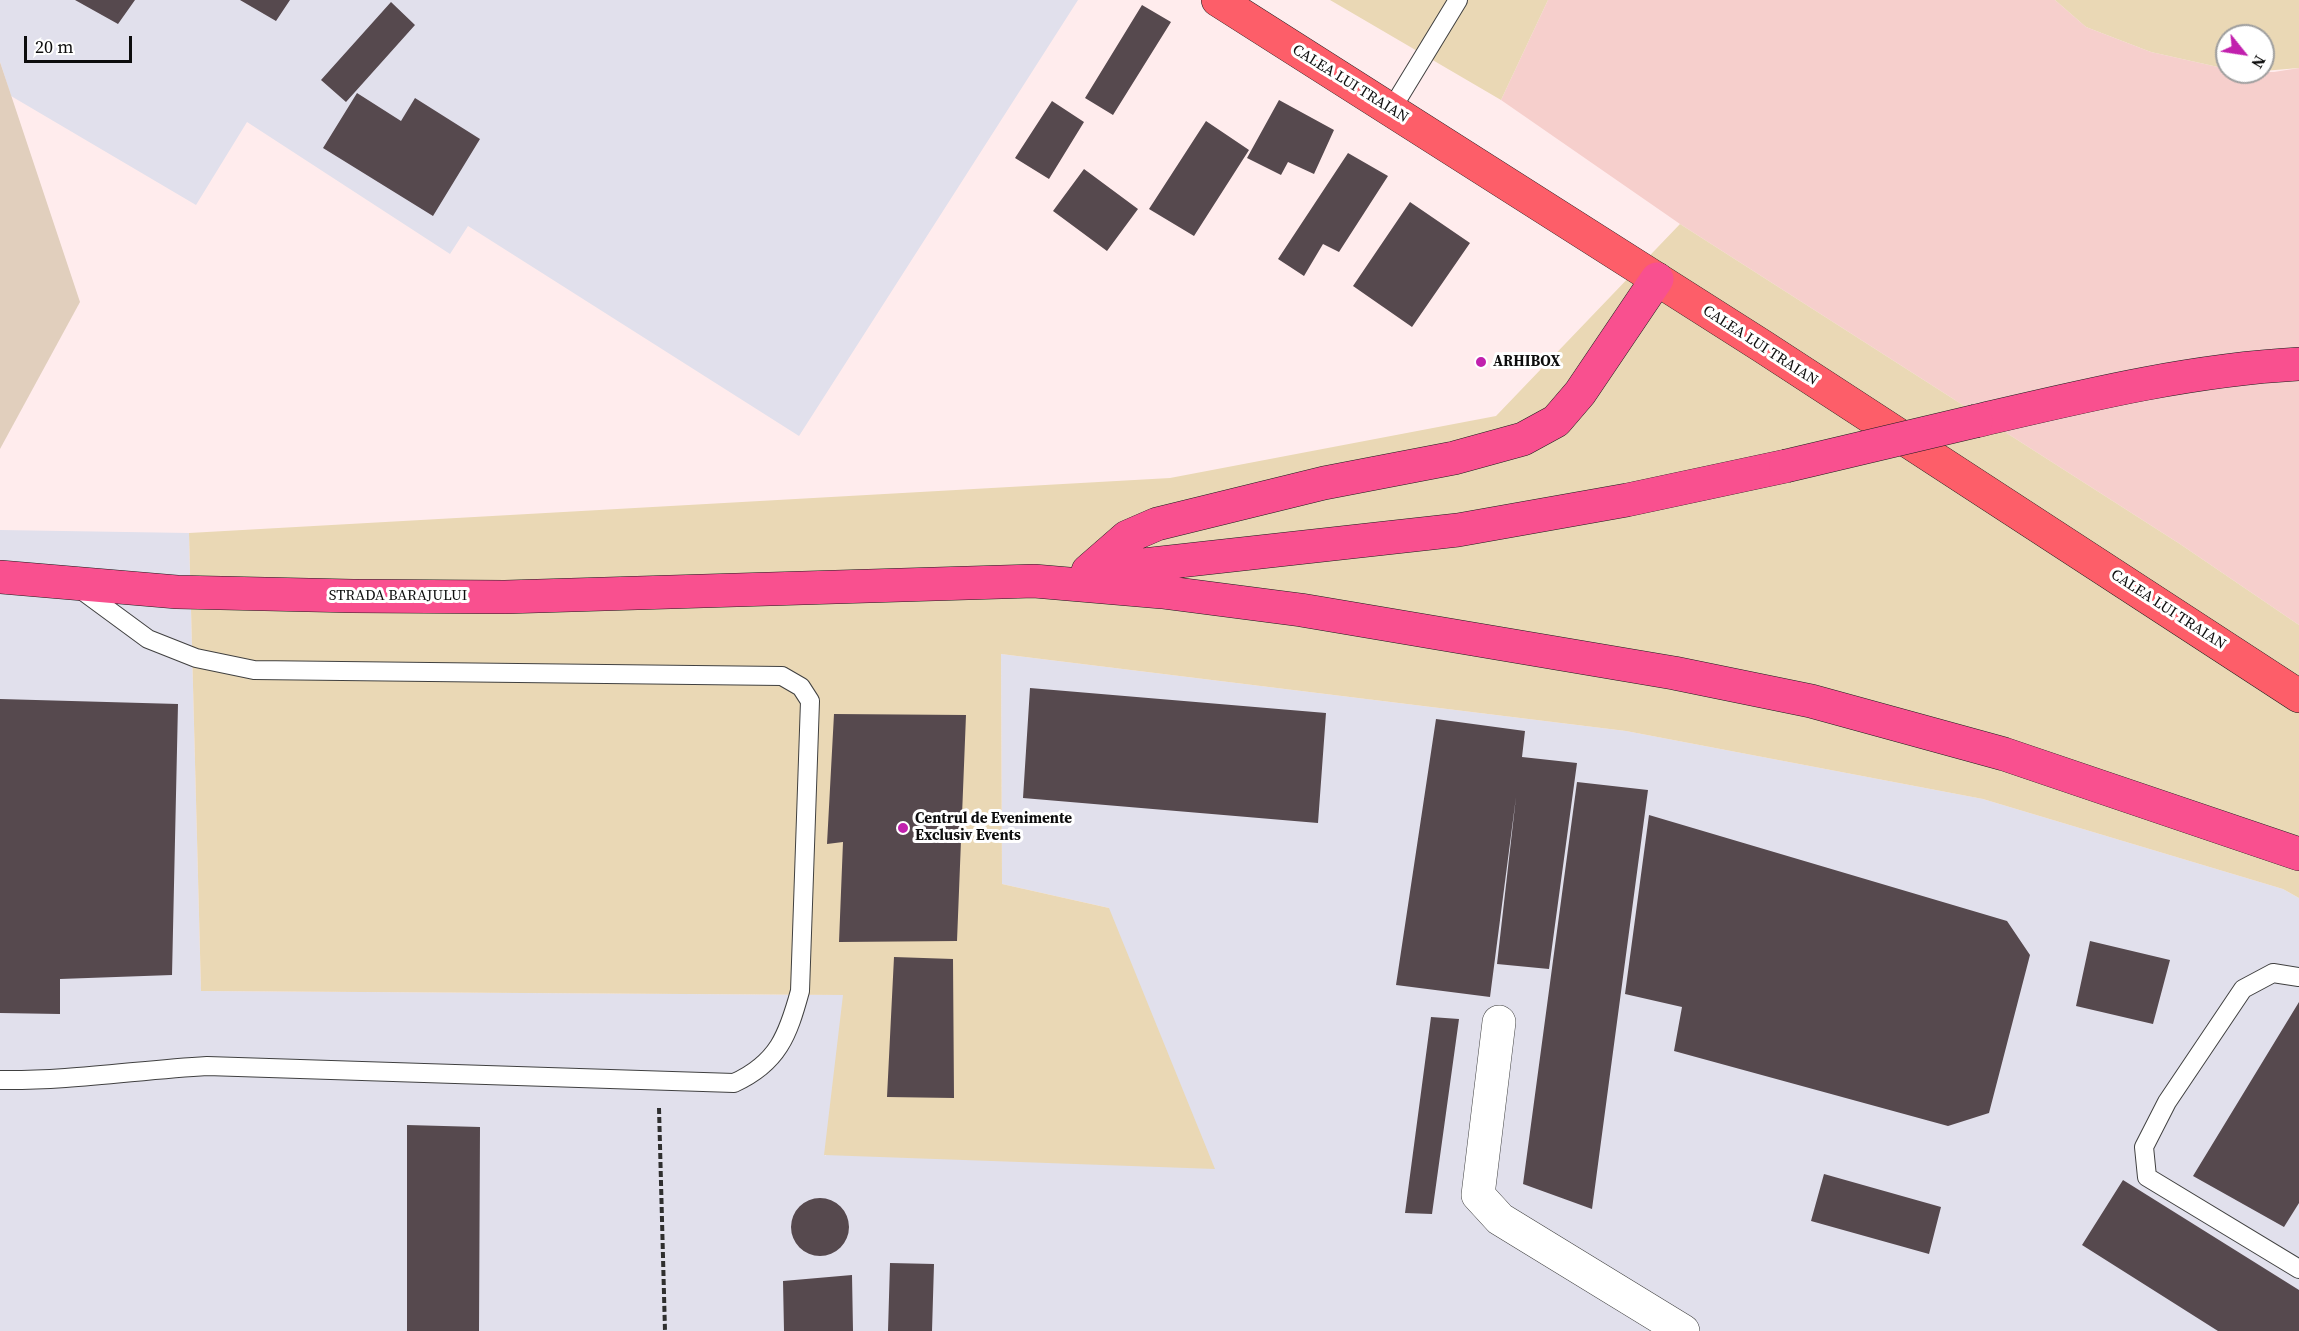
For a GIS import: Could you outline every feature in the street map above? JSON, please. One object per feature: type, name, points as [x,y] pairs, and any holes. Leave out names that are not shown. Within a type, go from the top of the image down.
[{"type":"highway","points":[[1088,571],[1127,537],[1157,524],[1324,483],[1454,458],[1523,440],[1556,421],[1580,393],[1657,279]]},
{"type":"highway","points":[[1034,581],[1088,571],[1458,530],[1627,500],[1786,466],[2115,388],[2221,370],[2299,364]]},
{"type":"highway","name":"STRADA BARAJULUI","points":[[0,577],[177,592],[353,597],[505,597],[1034,581]]},
{"type":"highway","points":[[1034,581],[1162,592],[1300,610],[1674,673],[1811,700],[2004,754],[2299,854]]},
{"type":"main road","name":"CALEA LUI TRAIAN","points":[[1218,0],[1657,279],[2299,696]]},
{"type":"street","points":[[1499,1022],[1478,1195],[1500,1220],[1683,1331]]},
{"type":"lane","points":[[1391,110],[1458,0]]},
{"type":"lane","points":[[0,1080],[36,1080],[129,1070],[207,1066],[734,1083],[752,1075],[773,1056],[789,1031],[800,991],[810,701],[801,687],[782,676],[254,670],[196,658],[148,639],[74,584]]},
{"type":"lane","points":[[2299,976],[2273,973],[2243,989],[2167,1102],[2144,1146],[2147,1177],[2299,1269]]},
{"type":"path","points":[[658,1080],[665,1331]]},
{"type":"shaded area","points":[[0,0],[1078,0],[799,436],[468,226],[450,254],[247,122],[196,205],[11,96],[0,62]]},
{"type":"shaded area","points":[[1330,0],[1548,0],[1501,100]]},
{"type":"shaded area","points":[[1548,0],[2055,0],[2086,27],[2151,52],[2215,66],[2215,84],[2275,84],[2275,72],[2299,68],[2299,625],[2180,544],[1680,224],[1501,100]]},
{"type":"shaded area","points":[[2055,0],[2299,0],[2299,68],[2275,70],[2275,24],[2215,24],[2215,66],[2151,52],[2086,27]]},
{"type":"shaded area","points":[[0,62],[80,302],[0,449]]},
{"type":"shaded area","points":[[1680,224],[2180,544],[2299,625],[2299,898],[2283,889],[1983,799],[1626,731],[1001,654],[1002,884],[1109,908],[1215,1169],[824,1155],[843,995],[201,991],[189,533],[1170,478],[1496,416]]},
{"type":"shaded area","points":[[0,530],[189,533],[201,991],[844,995],[825,1156],[1109,908],[1002,884],[1001,654],[1626,731],[1983,799],[2283,889],[2299,898],[2299,1331],[0,1331]]},
{"type":"building","points":[[75,0],[135,0],[118,24]]},
{"type":"building","points":[[240,0],[290,0],[276,21]]},
{"type":"building","points":[[391,2],[415,25],[346,102],[321,80]]},
{"type":"building","points":[[1142,5],[1171,22],[1113,115],[1085,98]]},
{"type":"building","points":[[357,93],[401,121],[415,98],[480,139],[433,216],[323,148]]},
{"type":"building","points":[[1279,100],[1334,130],[1314,174],[1288,162],[1281,175],[1247,158]]},
{"type":"building","points":[[1052,101],[1084,122],[1049,179],[1015,158]]},
{"type":"building","points":[[1206,121],[1249,150],[1194,236],[1149,209]]},
{"type":"building","points":[[1348,153],[1388,176],[1339,252],[1323,244],[1304,276],[1278,259]]},
{"type":"building","points":[[1084,169],[1138,209],[1107,251],[1053,211]]},
{"type":"building","points":[[1410,202],[1470,243],[1412,327],[1353,286]]},
{"type":"building","points":[[1030,688],[1326,713],[1318,823],[1023,798]]},
{"type":"building","points":[[0,699],[178,704],[172,975],[60,979],[60,1014],[0,1013]]},
{"type":"building","points":[[834,714],[966,715],[957,941],[839,942],[843,842],[827,844]]},
{"type":"building","points":[[1436,719],[1525,731],[1522,757],[1577,763],[1549,969],[1497,964],[1516,797],[1490,997],[1396,985]]},
{"type":"building","points":[[1577,782],[1648,790],[1592,1209],[1523,1184]]},
{"type":"building","points":[[1649,815],[2007,921],[2030,955],[1989,1113],[1948,1126],[1674,1051],[1682,1007],[1625,994]]},
{"type":"building","points":[[2090,941],[2170,960],[2153,1024],[2076,1006]]},
{"type":"building","points":[[894,957],[953,959],[954,1098],[887,1097]]},
{"type":"building","points":[[2299,1002],[2299,1203],[2284,1227],[2193,1176]]},
{"type":"building","points":[[1431,1017],[1459,1019],[1432,1214],[1405,1213]]},
{"type":"building","points":[[407,1125],[480,1127],[479,1331],[407,1331]]},
{"type":"building","points":[[1824,1174],[1941,1207],[1929,1254],[1811,1221]]},
{"type":"building","points":[[2123,1180],[2299,1290],[2299,1331],[2218,1331],[2082,1245]]},
{"type":"building","points":[[820,1198],[831,1200],[844,1211],[849,1227],[847,1238],[836,1251],[820,1256],[809,1254],[796,1243],[791,1227],[793,1216],[804,1203]]},
{"type":"building","points":[[890,1263],[934,1264],[932,1331],[888,1331]]},
{"type":"building","points":[[852,1275],[853,1331],[784,1331],[783,1281]]},
{"type":"place","name":"ARHIBOX","points":[[1481,362]]},
{"type":"place","name":"Centrul de Evenimente Exclusiv Events","points":[[903,828]]}]
